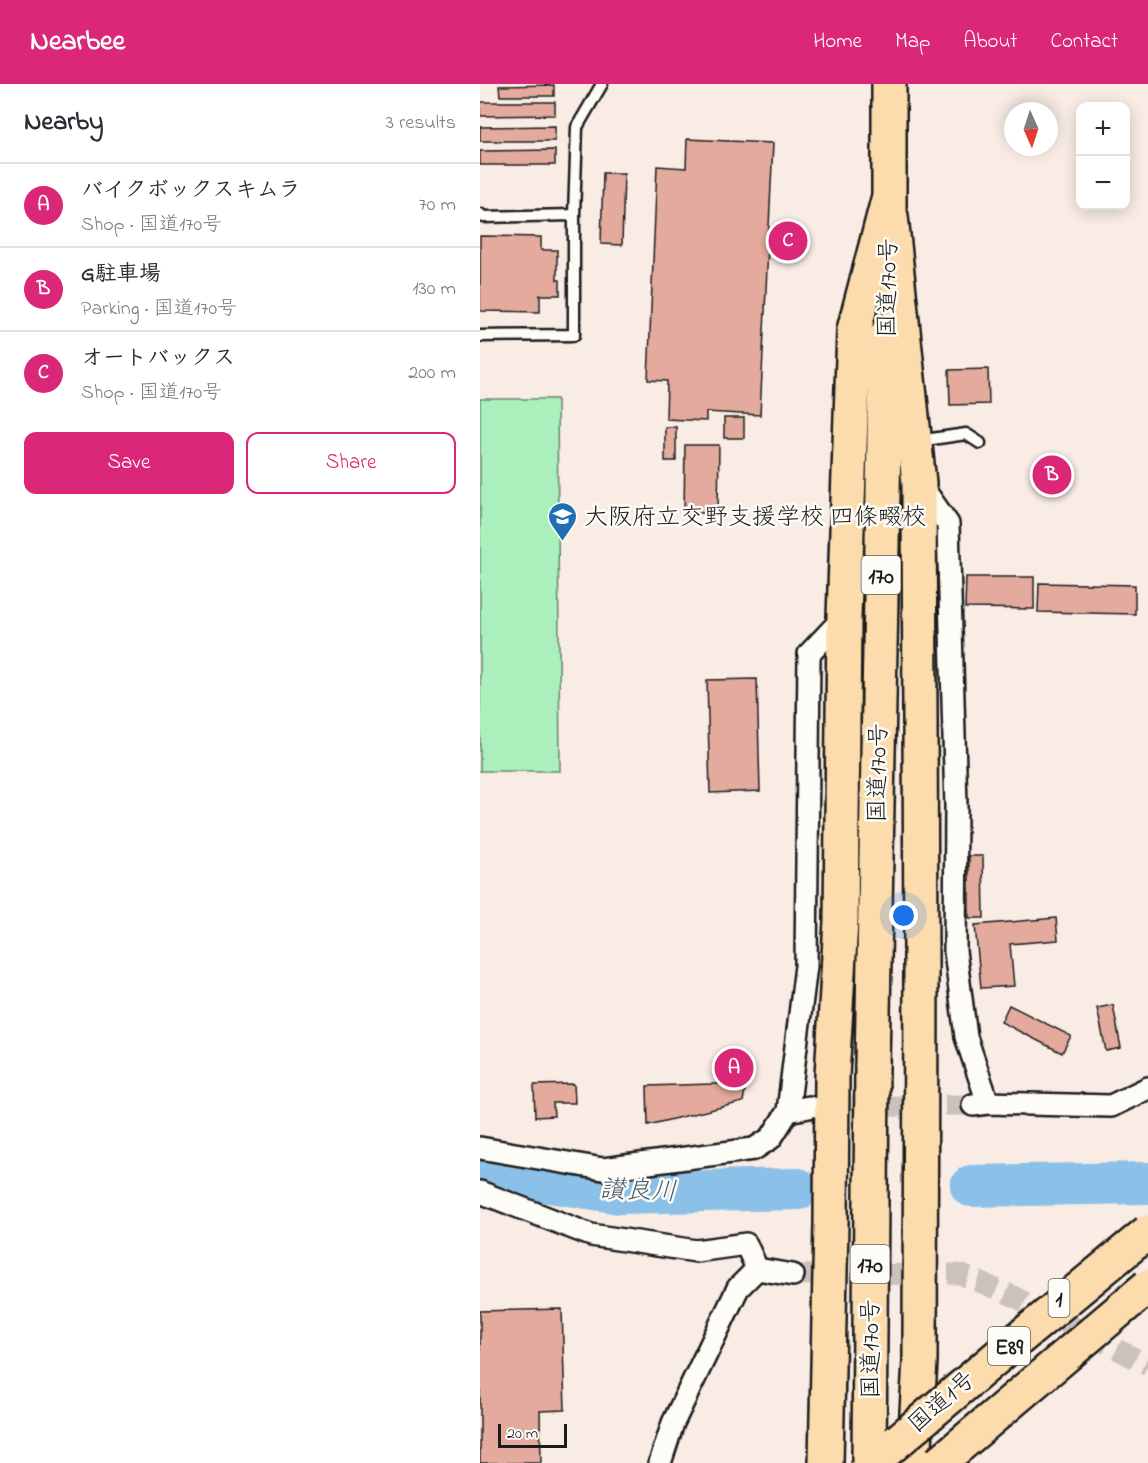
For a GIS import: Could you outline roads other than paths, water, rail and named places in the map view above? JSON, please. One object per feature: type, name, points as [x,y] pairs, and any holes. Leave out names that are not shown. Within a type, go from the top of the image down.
[{"type":"highway","name":"国道170号","points":[[870,1463],[872,1066],[889,196],[889,84]]},
{"type":"highway","name":"170","points":[[889,196],[919,483],[921,1181],[920,1361],[914,1463]]},
{"type":"highway","name":"170","points":[[826,1463],[832,1076],[842,921],[844,617],[854,330],[889,196]]},
{"type":"highway","name":"国道1号","points":[[870,1463],[1148,1220]]},
{"type":"highway","name":"E89","points":[[870,1463],[1148,1232]]},
{"type":"highway","name":"E89","points":[[939,1463],[1148,1286]]},
{"type":"highway","name":"1","points":[[960,1463],[1062,1370],[1148,1298]]},
{"type":"street","points":[[919,483],[948,524],[956,806],[955,951],[966,1037],[981,1104],[1111,1106],[1148,1088]]},
{"type":"street","points":[[480,1148],[603,1169],[754,1149],[771,1138],[798,1109],[806,966],[809,654],[844,617]]},
{"type":"street","points":[[480,1192],[591,1235],[696,1251],[746,1244],[757,1269]]},
{"type":"street","points":[[757,1269],[793,1275]]},
{"type":"street","points":[[660,1463],[673,1423],[738,1288],[757,1269]]},
{"type":"lane","points":[[480,336],[574,335],[577,127],[602,84]]},
{"type":"lane","points":[[480,214],[483,218],[574,215]]},
{"type":"lane","points":[[915,441],[966,434],[980,443]]},
{"type":"waterway","name":"讃良川","points":[[480,1168],[620,1193],[798,1189]]},
{"type":"waterway","name":"讃良川","points":[[971,1186],[1148,1183]]},
{"type":"tunnel","points":[[821,1107],[973,1105]]},
{"type":"tunnel","points":[[793,1275],[960,1274],[1013,1296],[1148,1365]]},
{"type":"place","name":"オートバックス","points":[[788,241]]},
{"type":"place","name":"G駐車場","points":[[1052,475]]},
{"type":"place","name":"大阪府立交野支援学校 四條畷校","points":[[563,542]]},
{"type":"place","name":"バイクボックスキムラ","points":[[734,1068]]}]
